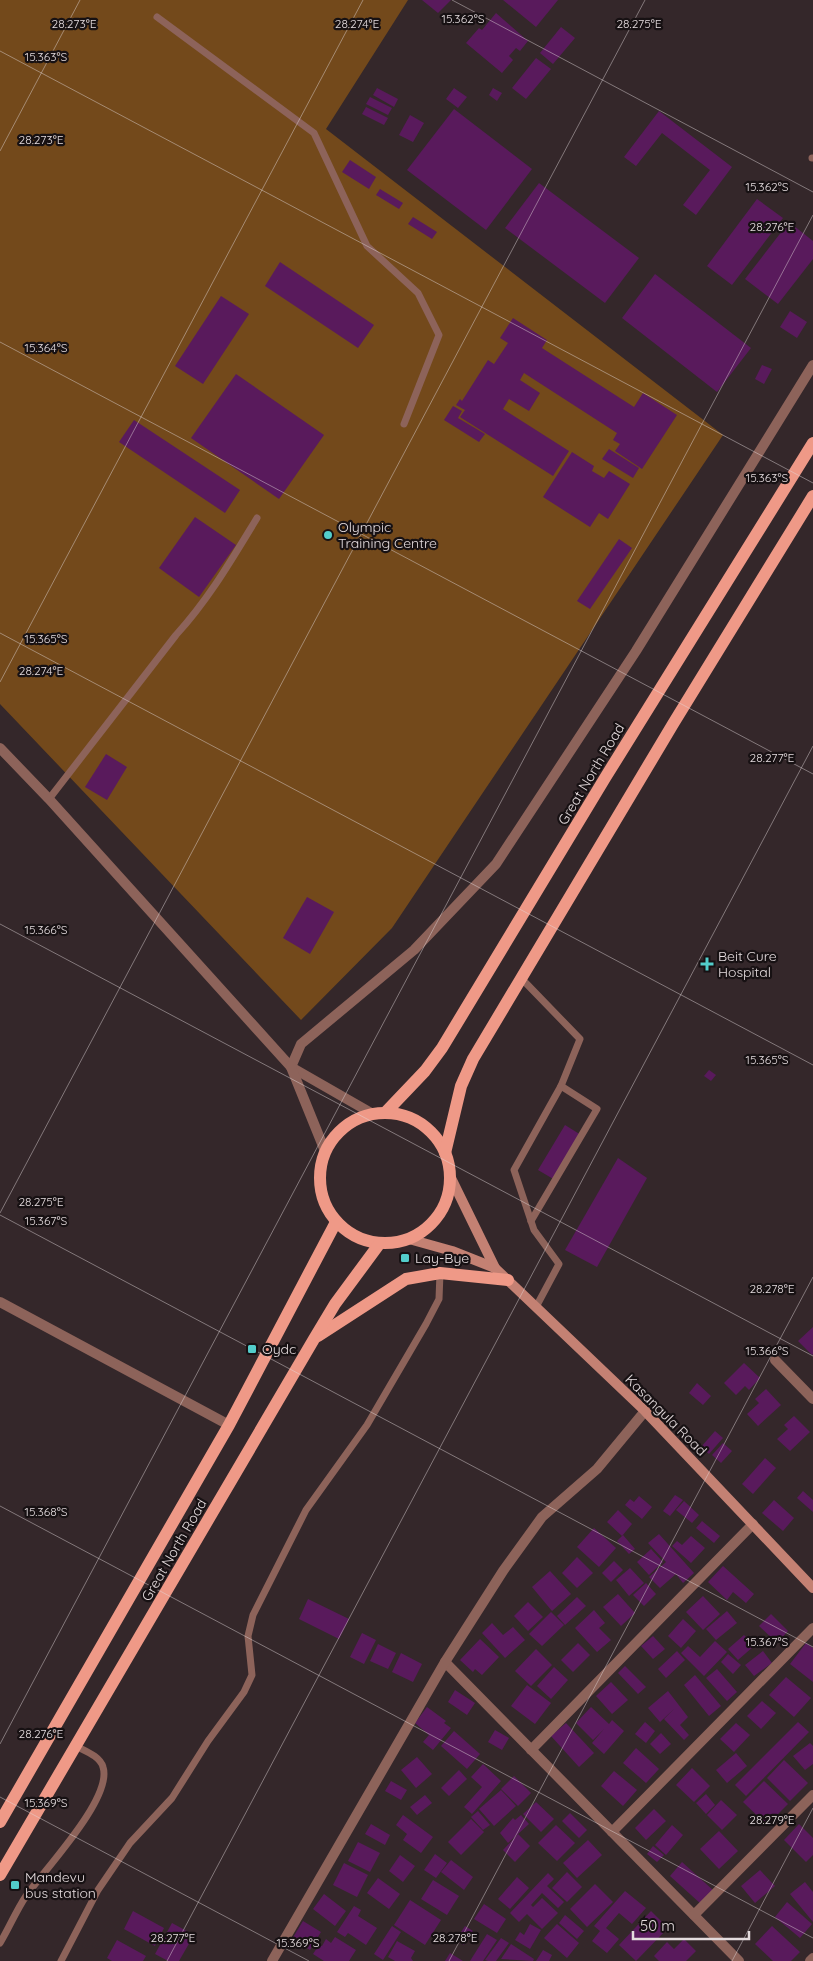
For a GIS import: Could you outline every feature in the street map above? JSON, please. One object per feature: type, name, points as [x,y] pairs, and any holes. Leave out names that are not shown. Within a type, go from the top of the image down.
[{"type":"main road","name":"Great North Road","points":[[379,1113],[425,1071],[442,1048],[605,778],[813,443]]},
{"type":"main road","points":[[445,1153],[461,1086],[473,1060],[673,724],[813,496]]},
{"type":"main road","points":[[379,1113],[404,1116],[421,1124],[439,1142],[445,1153],[450,1176],[446,1200],[437,1218],[422,1232],[409,1239],[380,1243],[356,1237],[336,1222],[323,1200],[320,1188],[321,1163],[325,1151],[331,1140],[344,1127],[360,1117],[379,1113]]},
{"type":"main road","name":"Kasangula Road","points":[[450,1176],[495,1268]]},
{"type":"main road","name":"Great North Road","points":[[0,1822],[229,1425],[336,1222]]},
{"type":"main road","name":"Kasangula Road","points":[[409,1239],[452,1251],[495,1268],[645,1412],[813,1588]]},
{"type":"main road","name":"Great North Road","points":[[0,1875],[335,1304],[380,1243]]},
{"type":"main road","points":[[314,1339],[406,1279],[440,1273],[508,1280]]},
{"type":"street","points":[[291,1067],[301,1044],[414,950],[496,864],[636,651],[813,365]]},
{"type":"street","points":[[0,748],[49,799],[291,1067],[325,1151]]},
{"type":"street","points":[[291,1067],[379,1113]]},
{"type":"street","points":[[0,1302],[229,1425]]},
{"type":"street","points":[[774,1360],[813,1399]]},
{"type":"street","points":[[272,1961],[445,1662],[503,1571],[542,1517],[597,1470],[645,1412]]},
{"type":"street","points":[[531,1750],[752,1524]]},
{"type":"street","points":[[612,1832],[813,1628]]},
{"type":"street","points":[[445,1662],[739,1961]]},
{"type":"street","points":[[694,1915],[813,1795]]},
{"type":"street","points":[[810,1961],[813,1958]]},
{"type":"lane","points":[[157,18],[314,133],[366,246],[418,293],[439,335],[404,424]]},
{"type":"lane","points":[[49,799],[176,635],[195,615],[216,586],[257,518]]},
{"type":"lane","points":[[521,978],[580,1039],[561,1086],[514,1170],[534,1230],[559,1264],[536,1307]]},
{"type":"lane","points":[[532,1221],[597,1109],[561,1086]]},
{"type":"lane","points":[[61,1961],[98,1890],[125,1851],[172,1798],[208,1741],[244,1692],[252,1675],[248,1636],[253,1615],[306,1510],[368,1425],[426,1324],[439,1298],[440,1273]]},
{"type":"lane","points":[[0,1943],[26,1897],[96,1804],[104,1785],[103,1764],[96,1756],[76,1746]]},
{"type":"shaded area","name":"Olympic Training Centre","points":[[0,0],[408,0],[326,129],[723,435],[392,928],[301,1020],[0,704]]},
{"type":"building","points":[[422,0],[451,0],[438,13]]},
{"type":"building","points":[[503,0],[558,0],[536,27]]},
{"type":"building","points":[[496,13],[528,41],[520,51],[516,48],[509,56],[513,60],[502,73],[466,43],[479,28],[482,30]]},
{"type":"building","points":[[561,27],[575,38],[553,64],[540,53]]},
{"type":"building","points":[[536,58],[551,69],[526,99],[512,88]]},
{"type":"building","points":[[377,88],[398,99],[394,107],[373,95]]},
{"type":"building","points":[[454,88],[467,97],[458,108],[446,99]]},
{"type":"building","points":[[493,88],[502,93],[497,101],[489,95]]},
{"type":"building","points":[[370,97],[392,108],[388,115],[366,104]]},
{"type":"building","points":[[366,107],[388,118],[384,125],[362,114]]},
{"type":"building","points":[[454,109],[532,169],[486,230],[407,170]]},
{"type":"building","points":[[659,111],[732,167],[696,215],[683,205],[710,170],[662,133],[636,166],[624,157]]},
{"type":"building","points":[[410,115],[424,123],[413,142],[399,135]]},
{"type":"building","points":[[350,160],[376,177],[369,189],[342,172]]},
{"type":"building","points":[[539,183],[639,258],[605,303],[505,228]]},
{"type":"building","points":[[380,189],[403,203],[399,209],[376,195]]},
{"type":"building","points":[[757,199],[783,218],[732,285],[707,266]]},
{"type":"building","points":[[413,217],[437,232],[432,239],[408,224]]},
{"type":"building","points":[[789,222],[813,241],[813,259],[778,304],[745,279]]},
{"type":"building","points":[[280,262],[374,325],[358,348],[265,286]]},
{"type":"building","points":[[655,274],[751,348],[717,392],[622,318]]},
{"type":"building","points":[[221,296],[249,314],[203,384],[175,366]]},
{"type":"building","points":[[790,311],[807,322],[797,338],[780,327]]},
{"type":"building","points":[[513,318],[547,340],[542,348],[634,407],[643,393],[677,415],[642,469],[615,451],[620,444],[613,440],[617,433],[524,373],[520,380],[540,393],[529,411],[509,399],[503,409],[569,451],[553,476],[460,417],[465,410],[456,405],[460,399],[462,401],[488,360],[494,364],[508,343],[500,338]]},
{"type":"building","points":[[762,365],[772,369],[764,384],[755,379]]},
{"type":"building","points":[[236,374],[324,435],[279,499],[191,438]]},
{"type":"building","points":[[453,406],[462,411],[458,418],[485,434],[479,442],[444,420]]},
{"type":"building","points":[[134,420],[240,490],[225,513],[119,442]]},
{"type":"building","points":[[609,449],[639,468],[633,478],[602,459]]},
{"type":"building","points":[[572,452],[594,466],[592,471],[604,478],[609,471],[630,484],[608,519],[599,513],[590,527],[543,497]]},
{"type":"building","points":[[195,517],[236,545],[199,597],[159,568]]},
{"type":"building","points":[[619,539],[632,548],[590,609],[577,601]]},
{"type":"building","points":[[106,754],[127,767],[107,800],[85,787]]},
{"type":"building","points":[[307,897],[334,912],[310,954],[283,938]]},
{"type":"building","points":[[709,1070],[716,1075],[711,1081],[704,1076]]},
{"type":"building","points":[[565,1125],[581,1135],[555,1180],[538,1170]]},
{"type":"building","points":[[618,1158],[647,1178],[597,1267],[565,1250]]},
{"type":"building","points":[[813,1327],[813,1354],[812,1355],[798,1341]]},
{"type":"building","points":[[744,1363],[760,1378],[749,1390],[745,1386],[736,1395],[724,1383]]},
{"type":"building","points":[[697,1383],[711,1396],[703,1405],[689,1393]]},
{"type":"building","points":[[766,1389],[781,1405],[758,1426],[747,1414],[759,1403],[755,1399]]},
{"type":"building","points":[[794,1416],[810,1432],[790,1451],[777,1439],[788,1429],[784,1425]]},
{"type":"building","points":[[715,1431],[723,1438],[709,1454],[701,1447]]},
{"type":"building","points":[[723,1443],[732,1451],[721,1463],[712,1455]]},
{"type":"building","points":[[765,1458],[776,1468],[753,1494],[742,1484]]},
{"type":"building","points":[[803,1491],[813,1500],[813,1512],[797,1498]]},
{"type":"building","points":[[675,1495],[683,1500],[670,1516],[663,1511]]},
{"type":"building","points":[[639,1496],[652,1507],[642,1519],[625,1505],[630,1499],[634,1502]]},
{"type":"building","points":[[774,1500],[794,1518],[783,1531],[762,1513]]},
{"type":"building","points":[[684,1501],[699,1515],[692,1523],[676,1510]]},
{"type":"building","points":[[618,1510],[632,1524],[622,1536],[607,1522]]},
{"type":"building","points":[[702,1521],[720,1536],[714,1543],[696,1528]]},
{"type":"building","points":[[594,1528],[616,1548],[599,1567],[577,1547]]},
{"type":"building","points":[[659,1534],[694,1573],[683,1583],[676,1574],[660,1588],[649,1577],[666,1562],[648,1543]]},
{"type":"building","points":[[623,1535],[635,1549],[629,1554],[617,1541]]},
{"type":"building","points":[[691,1536],[705,1548],[691,1563],[672,1546],[677,1541],[682,1545]]},
{"type":"building","points":[[651,1549],[663,1562],[649,1575],[637,1562]]},
{"type":"building","points":[[577,1557],[593,1573],[577,1588],[562,1573]]},
{"type":"building","points":[[614,1561],[623,1570],[611,1582],[602,1573]]},
{"type":"building","points":[[723,1566],[754,1594],[746,1603],[733,1592],[727,1600],[708,1582]]},
{"type":"building","points":[[630,1568],[644,1583],[629,1596],[616,1580]]},
{"type":"building","points":[[550,1571],[571,1594],[552,1611],[532,1587]]},
{"type":"building","points":[[646,1583],[656,1594],[644,1606],[633,1595]]},
{"type":"building","points":[[618,1594],[635,1613],[621,1626],[603,1607]]},
{"type":"building","points":[[703,1596],[720,1614],[703,1630],[686,1612]]},
{"type":"building","points":[[577,1597],[586,1606],[565,1625],[557,1616]]},
{"type":"building","points":[[308,1599],[349,1619],[339,1639],[299,1619]]},
{"type":"building","points":[[528,1602],[543,1617],[528,1631],[514,1616]]},
{"type":"building","points":[[594,1610],[605,1623],[599,1628],[611,1640],[597,1652],[575,1628]]},
{"type":"building","points":[[727,1611],[737,1623],[716,1640],[706,1629]]},
{"type":"building","points":[[551,1612],[564,1625],[542,1646],[529,1634]]},
{"type":"building","points":[[771,1614],[788,1631],[777,1643],[759,1626]]},
{"type":"building","points":[[683,1619],[696,1631],[681,1648],[668,1636]]},
{"type":"building","points":[[492,1623],[503,1635],[513,1627],[525,1640],[505,1658],[482,1633]]},
{"type":"building","points":[[362,1633],[376,1640],[364,1664],[350,1657]]},
{"type":"building","points":[[744,1635],[754,1646],[738,1660],[728,1649]]},
{"type":"building","points":[[653,1636],[665,1649],[653,1659],[641,1646]]},
{"type":"building","points":[[480,1639],[499,1657],[482,1675],[475,1669],[473,1672],[460,1660]]},
{"type":"building","points":[[715,1641],[727,1652],[704,1676],[681,1653],[688,1646],[700,1657]]},
{"type":"building","points":[[578,1643],[590,1655],[573,1672],[561,1660]]},
{"type":"building","points":[[806,1643],[813,1648],[813,1682],[790,1664]]},
{"type":"building","points":[[378,1644],[396,1653],[388,1669],[370,1661]]},
{"type":"building","points":[[536,1649],[552,1665],[531,1686],[515,1671]]},
{"type":"building","points":[[677,1651],[685,1660],[666,1678],[658,1669]]},
{"type":"building","points":[[763,1651],[772,1663],[754,1676],[745,1665]]},
{"type":"building","points":[[401,1653],[422,1664],[413,1682],[392,1672]]},
{"type":"building","points":[[728,1654],[741,1665],[733,1674],[721,1662]]},
{"type":"building","points":[[625,1666],[646,1687],[638,1694],[618,1673]]},
{"type":"building","points":[[554,1667],[568,1680],[551,1699],[537,1686]]},
{"type":"building","points":[[717,1669],[737,1692],[727,1701],[706,1678]]},
{"type":"building","points":[[695,1675],[721,1706],[709,1716],[684,1685]]},
{"type":"building","points":[[786,1677],[811,1698],[794,1717],[769,1695]]},
{"type":"building","points":[[611,1682],[628,1700],[612,1714],[596,1696]]},
{"type":"building","points":[[527,1685],[551,1703],[535,1724],[511,1706]]},
{"type":"building","points":[[455,1690],[475,1703],[467,1715],[448,1702]]},
{"type":"building","points":[[668,1691],[688,1717],[680,1725],[689,1735],[684,1740],[664,1719],[674,1709],[660,1722],[648,1708]]},
{"type":"building","points":[[762,1701],[776,1713],[761,1729],[747,1716]]},
{"type":"building","points":[[427,1707],[446,1721],[444,1723],[451,1728],[433,1750],[423,1742],[429,1735],[415,1723]]},
{"type":"building","points":[[591,1707],[609,1724],[612,1720],[624,1731],[604,1754],[592,1743],[604,1729],[593,1740],[576,1723]]},
{"type":"building","points":[[645,1722],[655,1731],[646,1743],[635,1734]]},
{"type":"building","points":[[798,1722],[809,1732],[746,1796],[735,1785]]},
{"type":"building","points":[[566,1723],[594,1753],[579,1767],[551,1736]]},
{"type":"building","points":[[736,1723],[750,1735],[734,1752],[720,1739]]},
{"type":"building","points":[[495,1730],[509,1738],[502,1750],[488,1742]]},
{"type":"building","points":[[454,1731],[480,1754],[467,1769],[441,1746]]},
{"type":"building","points":[[661,1733],[671,1744],[660,1754],[650,1744]]},
{"type":"building","points":[[810,1743],[813,1746],[813,1764],[805,1770],[793,1756]]},
{"type":"building","points":[[636,1748],[659,1769],[646,1783],[623,1763]]},
{"type":"building","points":[[736,1753],[747,1766],[727,1783],[716,1770]]},
{"type":"building","points":[[417,1757],[432,1774],[416,1788],[401,1770]]},
{"type":"building","points":[[784,1760],[808,1783],[790,1801],[767,1778]]},
{"type":"building","points":[[483,1764],[501,1781],[472,1814],[464,1807],[482,1787],[471,1777]]},
{"type":"building","points":[[692,1768],[710,1786],[694,1802],[676,1785]]},
{"type":"building","points":[[459,1770],[467,1779],[449,1796],[441,1788]]},
{"type":"building","points":[[614,1771],[637,1790],[623,1806],[601,1786]]},
{"type":"building","points":[[514,1776],[531,1793],[518,1806],[501,1789]]},
{"type":"building","points":[[391,1781],[407,1790],[401,1800],[385,1791]]},
{"type":"building","points":[[764,1781],[788,1804],[767,1825],[743,1802]]},
{"type":"building","points":[[501,1790],[516,1806],[494,1826],[479,1809]]},
{"type":"building","points":[[706,1794],[715,1805],[706,1814],[696,1803]]},
{"type":"building","points":[[425,1795],[432,1803],[417,1815],[410,1807]]},
{"type":"building","points":[[721,1800],[737,1815],[722,1830],[707,1815]]},
{"type":"building","points":[[536,1802],[554,1819],[541,1832],[523,1814]]},
{"type":"building","points":[[654,1809],[666,1821],[646,1840],[635,1828]]},
{"type":"building","points":[[478,1811],[490,1825],[483,1830],[471,1817]]},
{"type":"building","points":[[570,1813],[587,1830],[579,1838],[562,1821]]},
{"type":"building","points":[[403,1815],[433,1837],[421,1853],[403,1840],[407,1834],[396,1825]]},
{"type":"building","points":[[521,1815],[529,1824],[508,1843],[500,1833],[513,1818],[515,1820]]},
{"type":"building","points":[[471,1819],[484,1832],[461,1855],[448,1842]]},
{"type":"building","points":[[371,1824],[390,1835],[385,1845],[365,1834]]},
{"type":"building","points":[[799,1824],[813,1838],[813,1855],[806,1862],[784,1840]]},
{"type":"building","points":[[556,1825],[575,1843],[557,1861],[538,1843]]},
{"type":"building","points":[[672,1825],[683,1835],[666,1855],[655,1845]]},
{"type":"building","points":[[719,1831],[738,1851],[719,1869],[700,1849]]},
{"type":"building","points":[[518,1834],[530,1846],[515,1862],[503,1850]]},
{"type":"building","points":[[588,1840],[602,1855],[577,1878],[563,1863]]},
{"type":"building","points":[[358,1842],[380,1853],[370,1872],[348,1861]]},
{"type":"building","points":[[653,1846],[664,1855],[657,1862],[647,1854]]},
{"type":"building","points":[[435,1854],[447,1863],[436,1878],[424,1870]]},
{"type":"building","points":[[400,1855],[415,1866],[403,1882],[389,1871]]},
{"type":"building","points":[[451,1860],[473,1877],[464,1890],[441,1872]]},
{"type":"building","points":[[682,1862],[714,1891],[701,1904],[670,1876]]},
{"type":"building","points":[[344,1863],[368,1875],[357,1897],[333,1885]]},
{"type":"building","points":[[760,1870],[775,1886],[755,1903],[741,1886]]},
{"type":"building","points":[[567,1872],[582,1887],[567,1902],[552,1888]]},
{"type":"building","points":[[548,1873],[554,1879],[547,1886],[564,1902],[558,1908],[542,1893],[531,1905],[533,1907],[542,1898],[558,1913],[542,1929],[527,1914],[519,1922],[510,1913]]},
{"type":"building","points":[[517,1877],[529,1888],[510,1909],[498,1899]]},
{"type":"building","points":[[378,1878],[400,1894],[389,1909],[367,1893]]},
{"type":"building","points":[[433,1880],[459,1896],[447,1915],[421,1899]]},
{"type":"building","points":[[805,1882],[813,1892],[813,1922],[790,1894]]},
{"type":"building","points":[[595,1884],[613,1902],[587,1927],[570,1909]]},
{"type":"building","points":[[625,1891],[646,1908],[632,1924],[619,1913],[606,1928],[619,1939],[607,1953],[592,1941],[600,1931],[594,1926]]},
{"type":"building","points":[[324,1894],[346,1911],[335,1926],[313,1909]]},
{"type":"building","points":[[410,1900],[441,1920],[425,1945],[394,1925]]},
{"type":"building","points":[[787,1902],[812,1924],[800,1938],[775,1917]]},
{"type":"building","points":[[484,1904],[506,1919],[497,1933],[474,1919]]},
{"type":"building","points":[[354,1906],[361,1910],[358,1916],[377,1928],[366,1945],[348,1933],[345,1937],[337,1932]]},
{"type":"building","points":[[133,1911],[164,1928],[155,1946],[124,1929]]},
{"type":"building","points":[[651,1911],[668,1928],[636,1961],[619,1945]]},
{"type":"building","points":[[565,1915],[584,1931],[577,1939],[559,1923]]},
{"type":"building","points":[[303,1921],[321,1932],[310,1950],[292,1939]]},
{"type":"building","points":[[172,1923],[194,1935],[179,1961],[168,1961],[155,1954]]},
{"type":"building","points":[[530,1924],[541,1930],[530,1949],[515,1940],[520,1932],[524,1935]]},
{"type":"building","points":[[557,1924],[579,1943],[567,1958],[544,1938]]},
{"type":"building","points":[[392,1926],[401,1932],[383,1960],[374,1954]]},
{"type":"building","points":[[465,1926],[473,1931],[464,1945],[456,1940]]},
{"type":"building","points":[[772,1926],[800,1952],[791,1961],[773,1961],[755,1944]]},
{"type":"building","points":[[487,1934],[497,1940],[483,1961],[470,1961]]},
{"type":"building","points":[[335,1937],[356,1950],[349,1961],[324,1961],[313,1954],[319,1945],[322,1946],[326,1939],[331,1943]]},
{"type":"building","points":[[501,1938],[509,1943],[496,1961],[485,1960]]},
{"type":"building","points":[[684,1939],[696,1951],[686,1961],[659,1961],[654,1956],[667,1942],[674,1949]]},
{"type":"building","points":[[117,1940],[146,1956],[143,1961],[112,1961],[107,1958]]},
{"type":"building","points":[[397,1941],[415,1951],[411,1958],[413,1961],[395,1961],[388,1957]]},
{"type":"building","points":[[511,1944],[534,1959],[533,1961],[501,1959]]},
{"type":"building","points":[[543,1950],[552,1955],[549,1961],[536,1961]]},
{"type":"building","points":[[450,1953],[463,1961],[445,1961]]},
{"type":"place","name":"Olympic Training Centre","points":[[328,535]]},
{"type":"place","name":"Beit Cure Hospital","points":[[707,964]]},
{"type":"place","name":"Lay-Bye","points":[[405,1258]]},
{"type":"place","name":"Oydc","points":[[252,1349]]},
{"type":"place","name":"Mandevu bus station","points":[[15,1885]]}]
